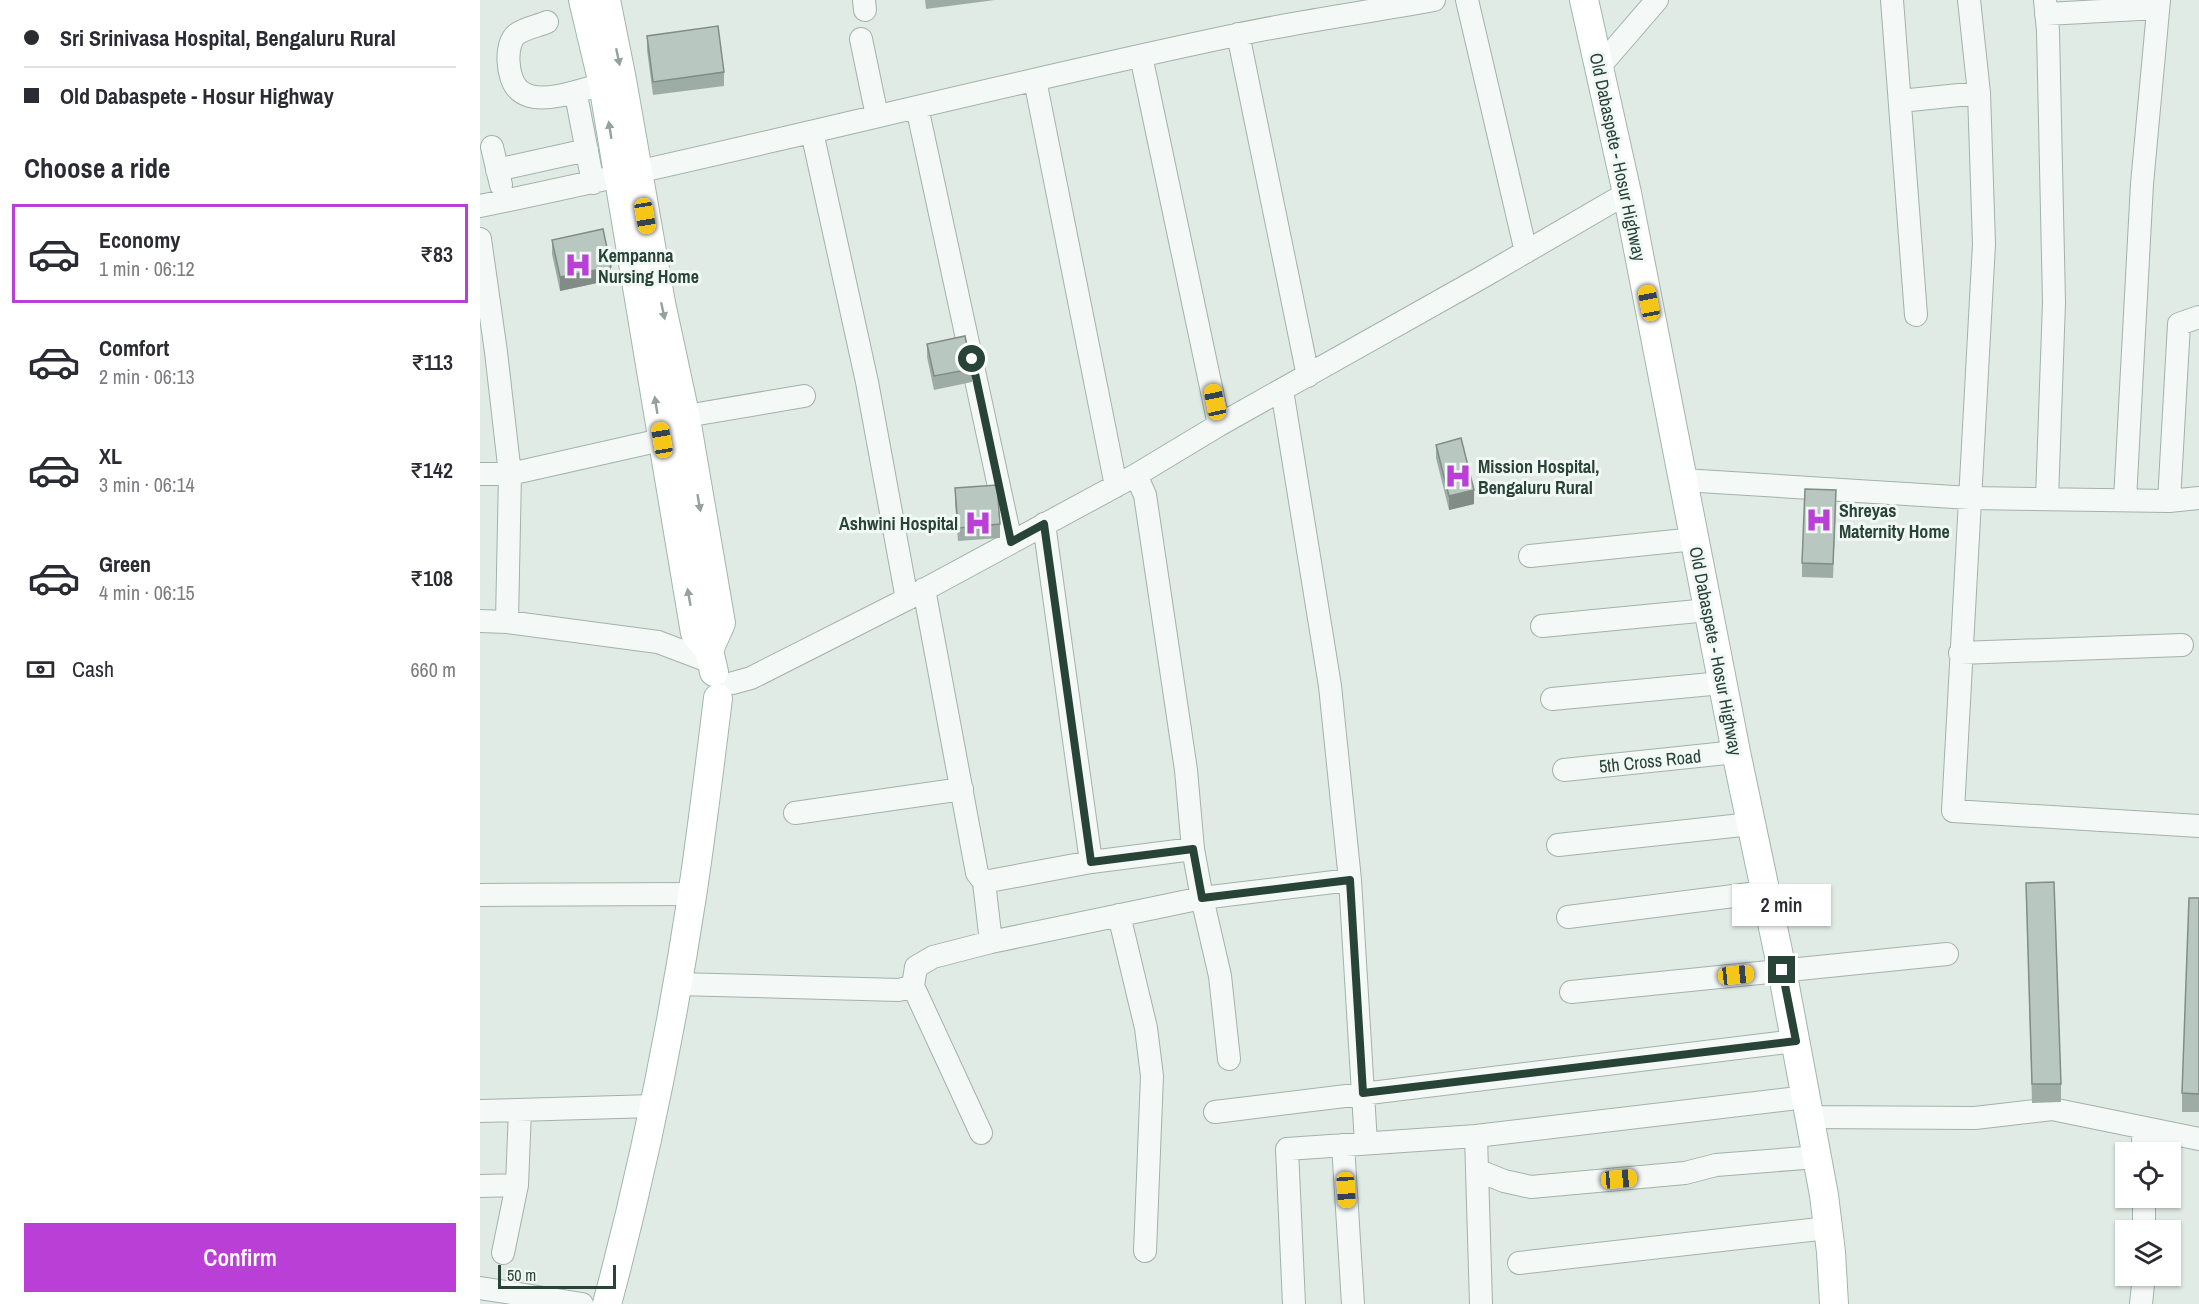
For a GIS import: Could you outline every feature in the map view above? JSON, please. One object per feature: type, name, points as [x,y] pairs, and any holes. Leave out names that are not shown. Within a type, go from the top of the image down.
[{"type":"main road","points":[[583,0],[603,84],[616,178],[695,633],[717,673]]},
{"type":"main road","points":[[606,0],[622,80],[616,178],[661,303],[686,419],[721,622],[692,894],[677,984],[630,1218],[607,1304]]},
{"type":"main road","name":"Old Dabaspete - Hosur Highway","points":[[1584,0],[1627,193],[1722,683],[1796,1041],[1828,1228],[1834,1304]]},
{"type":"street","points":[[480,206],[616,178],[917,106],[1238,34],[1434,0]]},
{"type":"street","points":[[1467,0],[1526,252]]},
{"type":"street","points":[[1600,66],[1657,0]]},
{"type":"street","points":[[1893,0],[1917,315]]},
{"type":"street","points":[[1969,0],[1979,93],[1983,244],[1953,811],[2199,826]]},
{"type":"street","points":[[2047,499],[2054,302],[2046,7],[2159,4],[2142,184],[2125,500]]},
{"type":"street","points":[[547,22],[517,33],[510,42],[507,51],[512,78],[518,89],[532,96],[547,97],[603,84]]},
{"type":"street","points":[[1238,34],[1308,376]]},
{"type":"street","points":[[861,39],[877,116]]},
{"type":"street","points":[[1141,56],[1219,425]]},
{"type":"street","points":[[1035,80],[1116,486]]},
{"type":"street","points":[[1900,101],[1979,93]]},
{"type":"street","points":[[578,105],[587,150],[616,178]]},
{"type":"street","points":[[917,106],[1011,542]]},
{"type":"street","points":[[812,132],[867,382],[962,789],[978,873],[984,882],[992,942]]},
{"type":"street","points":[[492,147],[505,201]]},
{"type":"street","points":[[497,170],[587,150]]},
{"type":"street","points":[[480,621],[507,622],[658,642],[717,673],[752,678],[916,594],[1136,476],[1219,425],[1627,193]]},
{"type":"street","points":[[480,239],[486,332],[496,352],[510,474],[507,622]]},
{"type":"street","points":[[2169,501],[2179,324],[2199,317]]},
{"type":"street","points":[[1282,390],[1330,686],[1350,880],[1366,1143]]},
{"type":"street","points":[[480,474],[510,474],[662,440],[692,415],[804,396]]},
{"type":"street","points":[[1136,476],[1145,495],[1147,506],[1186,770],[1193,849],[1220,976],[1229,1059]]},
{"type":"street","points":[[1683,480],[1970,498],[2169,501],[2199,498]]},
{"type":"street","points":[[1044,524],[1091,862]]},
{"type":"street","points":[[1530,556],[1695,539]]},
{"type":"street","points":[[1542,626],[1708,610]]},
{"type":"street","points":[[1960,652],[2182,645]]},
{"type":"street","points":[[1552,699],[1722,683]]},
{"type":"street","name":"5th Cross Road","points":[[1564,770],[1736,752]]},
{"type":"street","points":[[795,813],[962,789]]},
{"type":"street","points":[[1558,845],[1751,825]]},
{"type":"street","points":[[984,882],[1091,862],[1193,849]]},
{"type":"street","points":[[981,1133],[913,986],[916,967],[933,957],[992,942],[1202,898],[1350,880]]},
{"type":"street","points":[[1568,917],[1765,892]]},
{"type":"street","points":[[480,896],[692,894]]},
{"type":"street","points":[[1119,915],[1146,1028],[1152,1076],[1145,1251]]},
{"type":"street","points":[[1571,992],[1947,954]]},
{"type":"street","points":[[677,984],[899,990],[913,986]]},
{"type":"street","points":[[1215,1112],[1796,1041]]},
{"type":"street","points":[[480,1111],[653,1106]]},
{"type":"street","points":[[1294,1304],[1287,1149],[1476,1136],[1807,1107],[1975,1119],[2052,1108],[2199,1139]]},
{"type":"street","points":[[503,1253],[517,1185],[520,1110]]},
{"type":"street","points":[[2143,1128],[2144,1142]]},
{"type":"street","points":[[1476,1136],[1481,1304]]},
{"type":"street","points":[[1343,1144],[1353,1304]]},
{"type":"street","points":[[1477,1170],[1504,1181],[1531,1186],[1685,1173],[1716,1165],[1817,1157]]},
{"type":"street","points":[[480,1186],[517,1185]]},
{"type":"street","points":[[1518,1263],[1828,1228]]},
{"type":"street","points":[[2141,1304],[2143,1286]]},
{"type":"street","points":[[480,1287],[582,1304]]},
{"type":"building","points":[[718,26],[724,72],[653,82],[647,36]]},
{"type":"building","points":[[603,229],[611,267],[560,277],[552,240]]},
{"type":"building","points":[[965,336],[972,369],[934,376],[927,344]]},
{"type":"building","points":[[1461,438],[1474,490],[1449,496],[1436,445]]},
{"type":"building","points":[[997,485],[1000,524],[958,528],[955,488]]},
{"type":"building","points":[[1805,489],[1836,490],[1833,564],[1802,563]]},
{"type":"building","points":[[2054,882],[2061,1084],[2032,1084],[2026,883]]},
{"type":"building","points":[[2189,898],[2199,898],[2199,1094],[2182,1093]]},
{"type":"place","name":"Kempanna Nursing Home","points":[[578,265]]},
{"type":"place","name":"Mission Hospital, Bengaluru Rural","points":[[1458,476]]},
{"type":"place","name":"Shreyas Maternity Home","points":[[1819,520]]},
{"type":"place","name":"Ashwini Hospital","points":[[978,523]]},
{"type":"route","points":[[972,359],[1011,542],[1044,524],[1091,862],[1193,849],[1202,898],[1350,880],[1363,1093],[1796,1041],[1782,970]]}]
